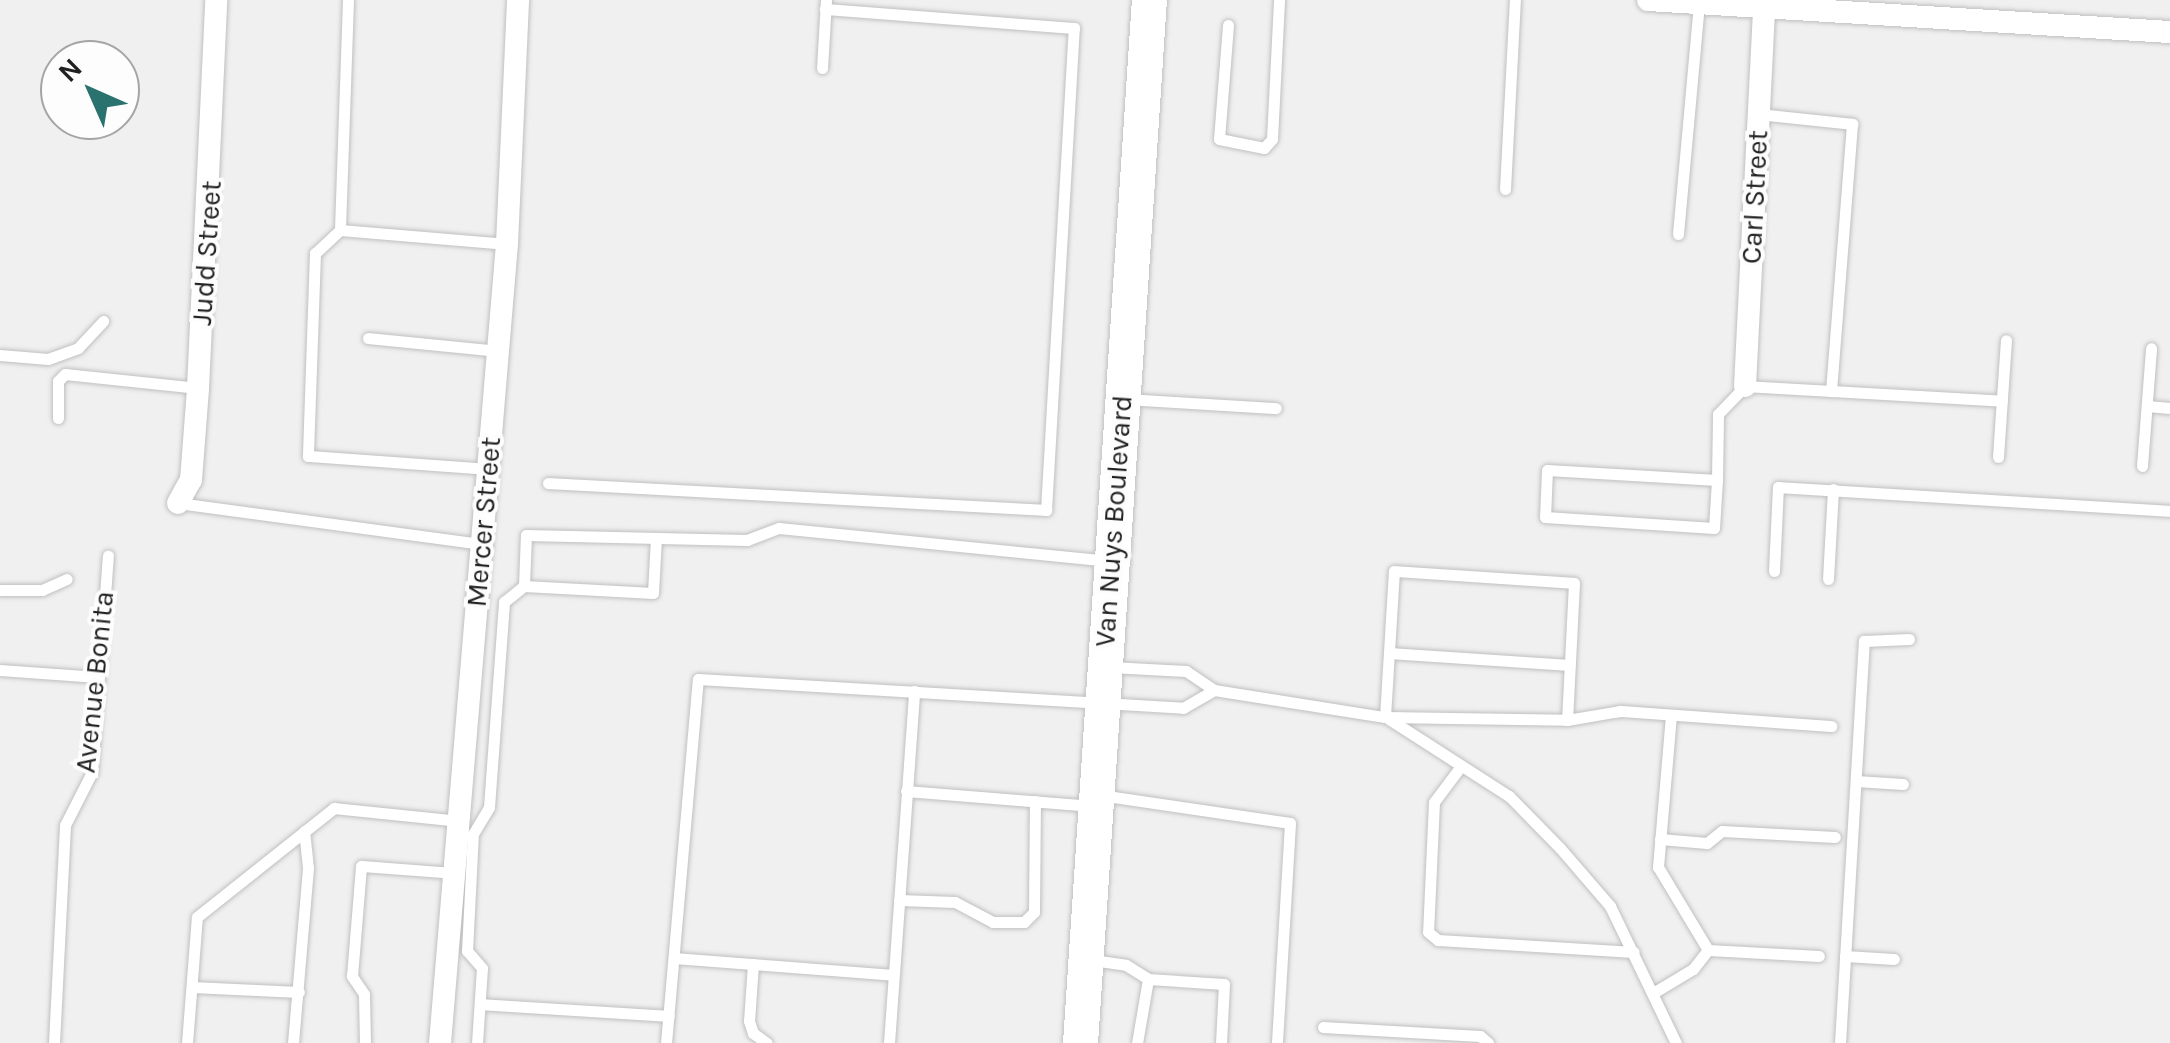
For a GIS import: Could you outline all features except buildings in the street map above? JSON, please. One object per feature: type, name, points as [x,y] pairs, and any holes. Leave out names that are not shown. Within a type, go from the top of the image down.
[{"type":"main road","name":"Van Nuys Boulevard","points":[[1080,1043],[1149,0]]},
{"type":"street","name":"Judd Street","points":[[178,503],[191,480],[198,388],[216,0]]},
{"type":"street","name":"Mercer Street","points":[[440,1043],[507,244],[518,0]]},
{"type":"street","points":[[1648,0],[1779,4],[2170,32]]},
{"type":"street","name":"Carl Street","points":[[1746,386],[1759,114],[1779,4]]},
{"type":"lane","points":[[348,0],[340,230],[315,253],[308,456],[488,470]]},
{"type":"lane","points":[[1228,25],[1219,139],[1264,148],[1272,139],[1279,0]]},
{"type":"lane","points":[[1505,189],[1515,0]]},
{"type":"lane","points":[[1678,234],[1699,3]]},
{"type":"lane","points":[[548,484],[1046,510],[1074,28],[826,5],[822,68]]},
{"type":"lane","points":[[1759,114],[1852,124],[1832,391]]},
{"type":"lane","points":[[340,230],[507,244]]},
{"type":"lane","points":[[0,355],[48,359],[78,348],[103,321]]},
{"type":"lane","points":[[368,338],[498,351]]},
{"type":"lane","points":[[1998,457],[2006,340]]},
{"type":"lane","points":[[2142,466],[2151,348]]},
{"type":"lane","points":[[58,418],[58,381],[65,374],[198,388]]},
{"type":"lane","points":[[1717,480],[1547,470],[1545,516],[1714,528],[1717,480],[1718,414],[1746,386],[2002,401]]},
{"type":"lane","points":[[1122,399],[1276,408]]},
{"type":"lane","points":[[2147,406],[2170,408]]},
{"type":"lane","points":[[1774,572],[1778,487],[2170,511]]},
{"type":"lane","points":[[1828,579],[1833,489]]},
{"type":"lane","points":[[178,503],[482,544]]},
{"type":"lane","points":[[524,586],[526,535],[747,540],[779,528],[1112,561]]},
{"type":"lane","points":[[477,1043],[482,968],[467,951],[473,834],[489,807],[504,602],[524,586],[653,593],[656,538]]},
{"type":"lane","name":"Avenue Bonita","points":[[54,1043],[65,825],[92,772],[108,556]]},
{"type":"lane","points":[[1385,716],[1394,570],[1574,583],[1567,720]]},
{"type":"lane","points":[[0,590],[42,590],[68,579]]},
{"type":"lane","points":[[1840,1043],[1864,641],[1909,640]]},
{"type":"lane","points":[[1389,653],[1570,665]]},
{"type":"lane","points":[[1104,667],[1186,671],[1214,690],[1385,716],[1567,720],[1620,712],[1831,726]]},
{"type":"lane","points":[[0,670],[98,677]]},
{"type":"lane","points":[[666,1043],[698,679],[1183,708],[1214,690]]},
{"type":"lane","points":[[888,1043],[914,691]]},
{"type":"lane","points":[[1671,715],[1658,867],[1708,950]]},
{"type":"lane","points":[[1385,716],[1508,796],[1560,848],[1610,906],[1653,993],[1670,1042]]},
{"type":"lane","points":[[1461,766],[1434,802],[1428,932],[1438,940],[1634,952]]},
{"type":"lane","points":[[1856,781],[1903,784]]},
{"type":"lane","points":[[906,790],[1035,802],[1096,801],[1290,823],[1277,1043]]},
{"type":"lane","points":[[899,900],[954,902],[1008,926],[1034,912],[1035,802]]},
{"type":"lane","points":[[187,1043],[197,917],[334,808],[459,821]]},
{"type":"lane","points":[[1660,839],[1708,843],[1722,831],[1835,837]]},
{"type":"lane","points":[[293,1043],[299,992],[304,832]]},
{"type":"lane","points":[[365,1043],[364,994],[352,976],[360,866],[454,872]]},
{"type":"lane","points":[[1708,950],[1820,956]]},
{"type":"lane","points":[[1653,993],[1693,970],[1708,950]]},
{"type":"lane","points":[[1845,956],[1894,959]]},
{"type":"lane","points":[[674,958],[894,976]]},
{"type":"lane","points":[[1085,959],[1126,964],[1148,978],[1224,984],[1221,1043]]},
{"type":"lane","points":[[752,964],[749,1021],[767,1043]]},
{"type":"lane","points":[[1137,1043],[1148,978]]},
{"type":"lane","points":[[192,987],[299,992]]},
{"type":"lane","points":[[480,1004],[668,1016]]},
{"type":"lane","points":[[1323,1027],[1480,1036],[1488,1043]]}]
